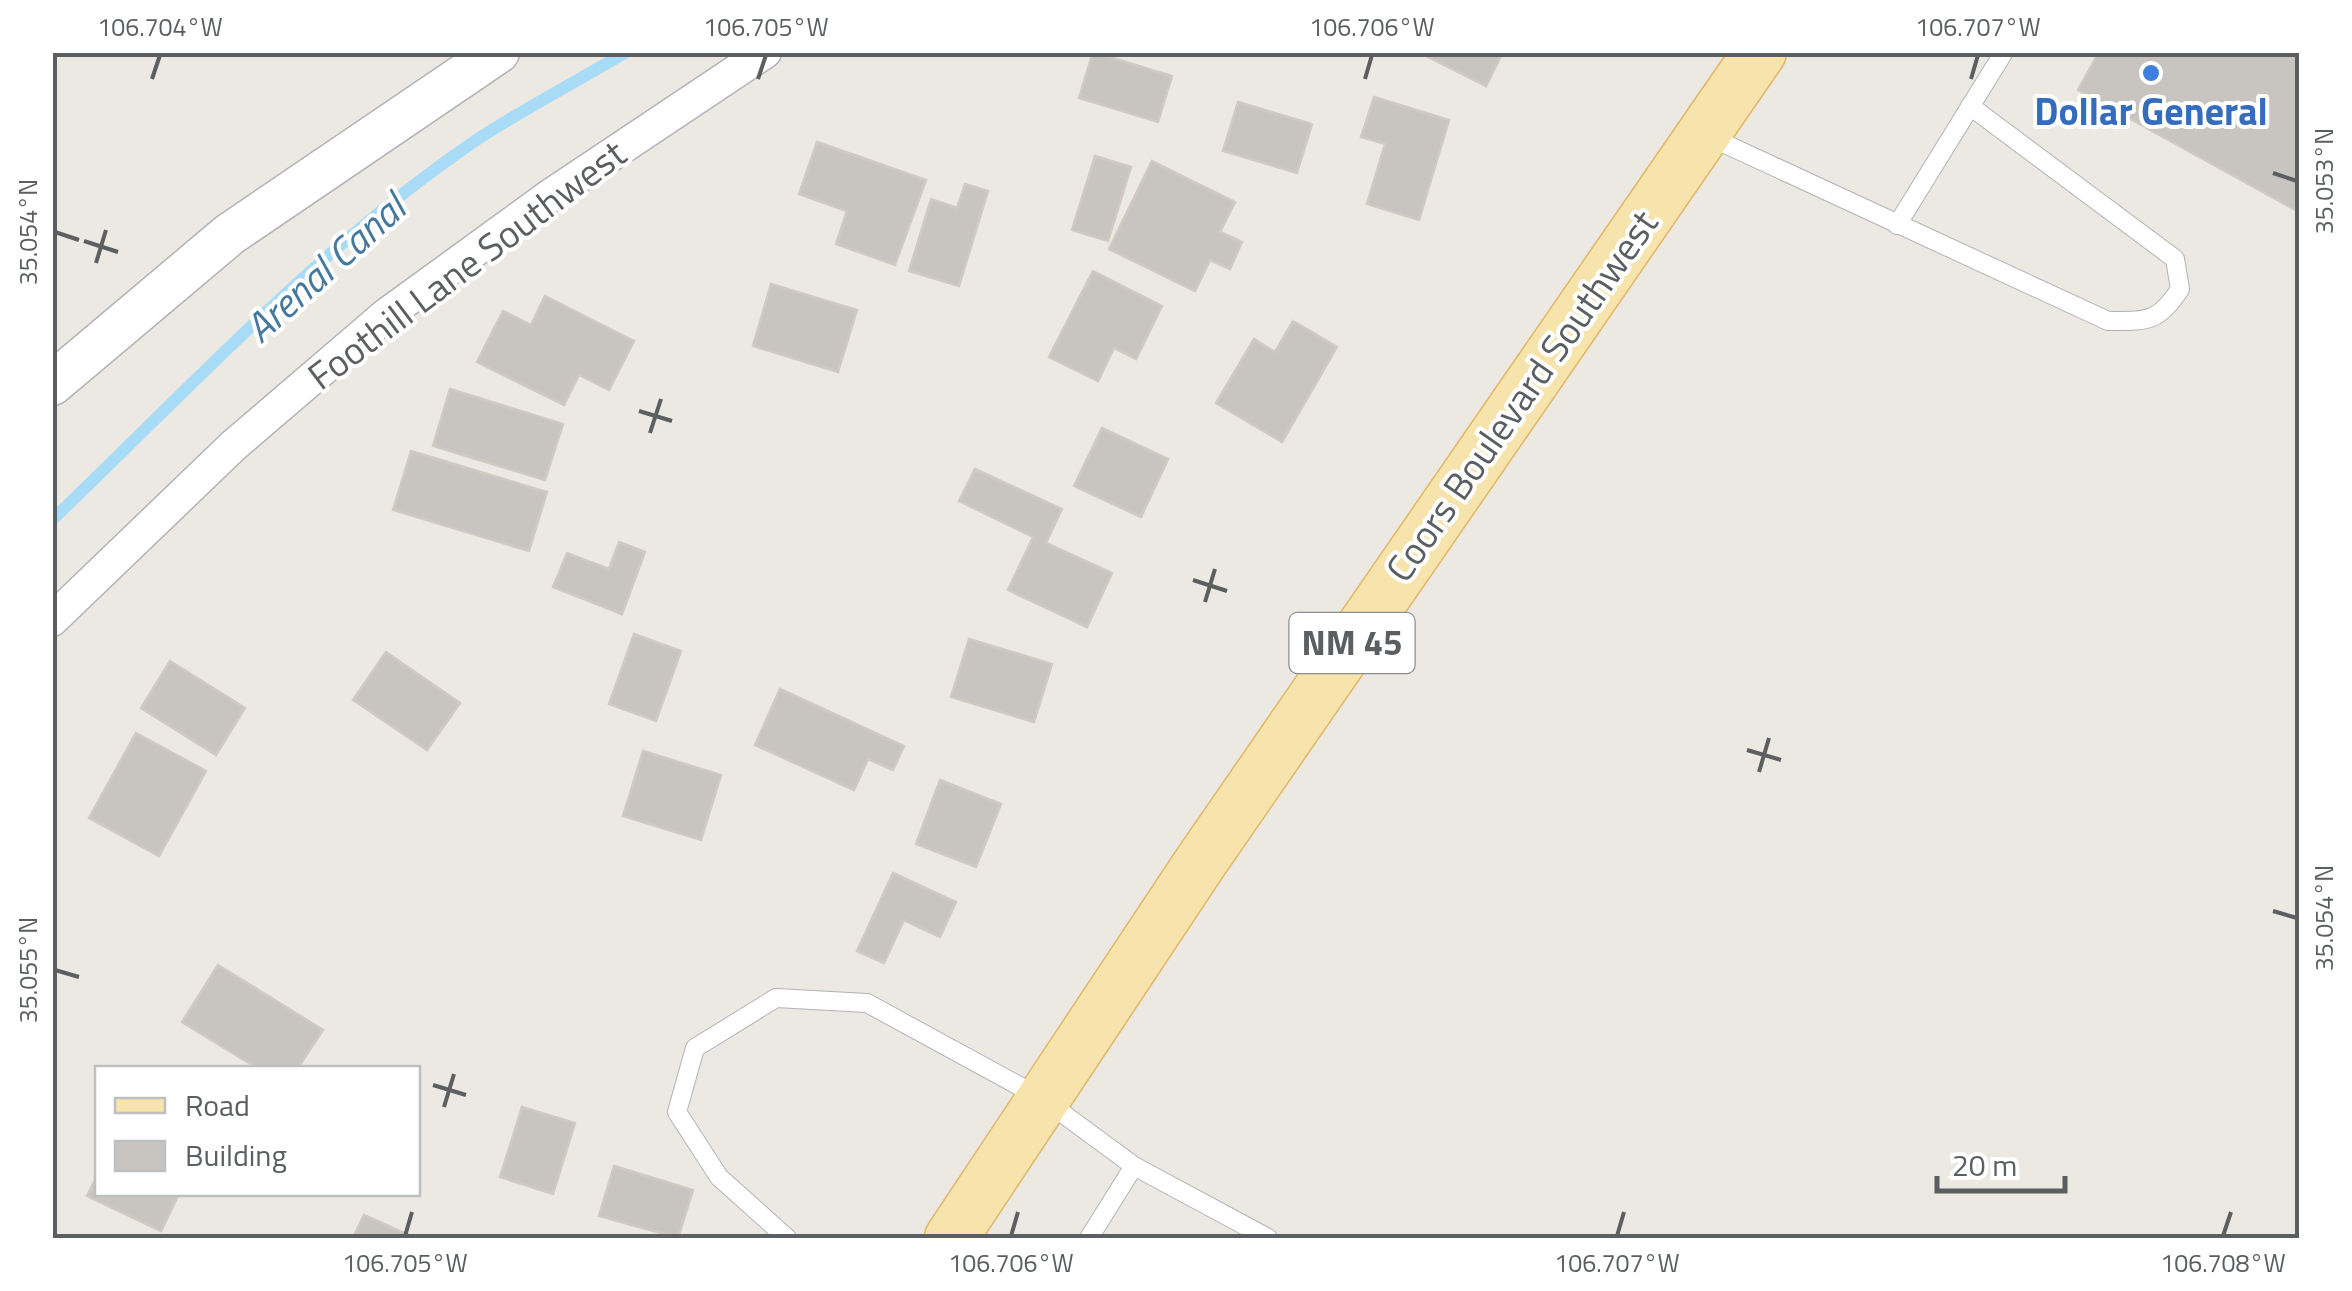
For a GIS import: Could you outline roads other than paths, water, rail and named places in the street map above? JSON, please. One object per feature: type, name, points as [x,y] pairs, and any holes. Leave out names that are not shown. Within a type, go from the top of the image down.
[{"type":"main road","name":"Coors Boulevard Southwest","points":[[951,1238],[1200,863],[1760,52]]},
{"type":"street","points":[[52,384],[230,234],[498,52]]},
{"type":"street","name":"Foothill Lane Southwest","points":[[52,620],[233,446],[386,315],[551,196],[765,52]]},
{"type":"lane","points":[[1896,225],[2004,52]]},
{"type":"lane","points":[[1703,134],[2108,321],[2136,321],[2164,313],[2180,290],[2175,259],[1970,106]]},
{"type":"lane","points":[[787,1238],[719,1177],[677,1112],[696,1048],[776,998],[867,1003],[1043,1098],[1134,1166],[1268,1238]]},
{"type":"lane","points":[[1089,1238],[1134,1166]]},
{"type":"waterway","name":"Arenal Canal","points":[[52,520],[256,322],[362,227],[475,141],[626,52]]},
{"type":"place","name":"Dollar General","points":[[2151,73]]}]
